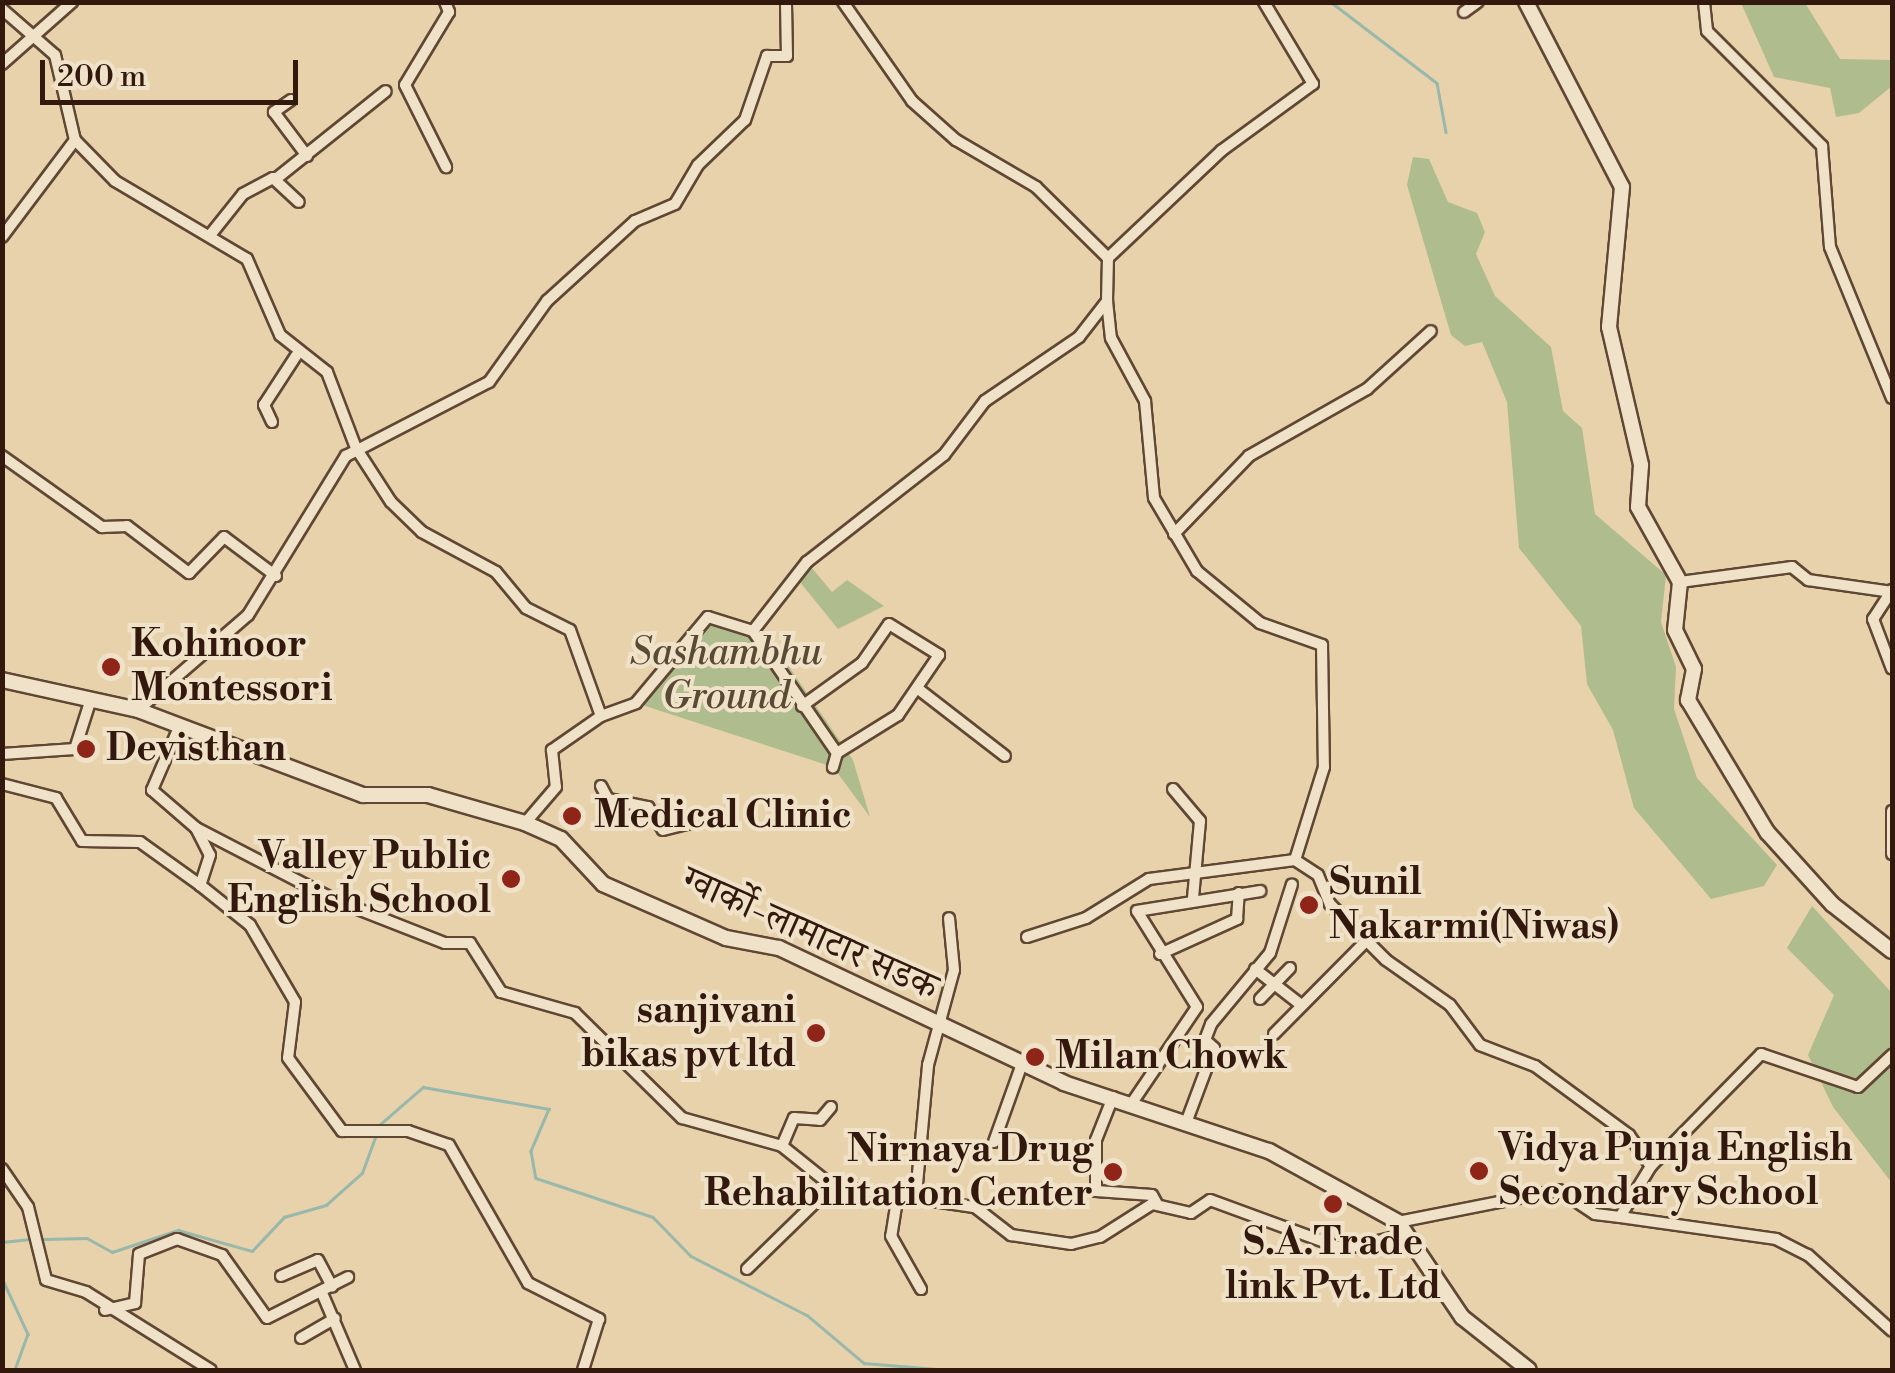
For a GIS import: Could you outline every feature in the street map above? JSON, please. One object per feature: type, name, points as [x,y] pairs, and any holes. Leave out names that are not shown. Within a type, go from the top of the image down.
[{"type":"main road","points":[[1526,2],[1622,187],[1611,339],[1641,464],[1638,507],[1680,582],[1675,630],[1694,668],[1688,700],[1695,718],[1767,832],[1832,904],[1892,951]]},
{"type":"main road","name":"ग्वार्को-लामाटार सडक","points":[[2,680],[138,710],[363,794],[428,795],[524,824],[561,839],[603,884],[726,938],[779,948],[941,1029],[1022,1064],[1134,1100],[1186,1123],[1269,1151],[1398,1222],[1462,1317],[1529,1370]]},
{"type":"street","points":[[2,64],[72,2]]},
{"type":"street","points":[[445,2],[449,12],[405,85],[446,167]]},
{"type":"street","points":[[138,710],[248,615],[356,448],[489,382],[548,301],[635,220],[675,204],[698,166],[745,120],[767,56],[786,56],[786,2]]},
{"type":"street","points":[[843,2],[912,101],[956,140],[1036,187],[1108,258]]},
{"type":"street","points":[[1264,2],[1313,84],[1221,150],[1108,258],[1107,301],[1111,338],[1145,401],[1154,498],[1174,534],[1222,598],[1274,631],[1312,634],[1322,646],[1324,766],[1295,860]]},
{"type":"street","points":[[1464,12],[1478,2]]},
{"type":"street","points":[[1704,2],[1707,31],[1822,146],[1830,247],[1852,281],[1892,398]]},
{"type":"street","points":[[2,10],[55,55],[75,140],[138,198],[212,234],[254,268],[296,356],[327,372],[356,448],[422,532],[496,572],[526,608],[570,630],[601,716]]},
{"type":"street","points":[[212,234],[243,194],[277,178],[386,90]]},
{"type":"street","points":[[291,100],[274,112],[307,156]]},
{"type":"street","points":[[2,237],[75,140]]},
{"type":"street","points":[[277,178],[299,202]]},
{"type":"street","points":[[752,631],[807,562],[944,455],[985,401],[1041,369],[1107,301]]},
{"type":"street","points":[[1174,534],[1249,456],[1367,389],[1431,331]]},
{"type":"street","points":[[272,422],[264,405],[296,356]]},
{"type":"street","points":[[2,456],[102,527],[127,526],[189,573],[224,537],[276,576]]},
{"type":"street","points":[[1680,582],[1792,567],[1808,580],[1892,591],[1874,619],[1892,669]]},
{"type":"street","points":[[524,824],[556,787],[552,750],[601,716],[636,702],[708,617],[752,631],[837,753]]},
{"type":"street","points":[[802,706],[862,663],[889,624],[939,655],[917,688],[872,738],[837,753]]},
{"type":"street","points":[[917,688],[1005,756]]},
{"type":"street","points":[[2,754],[76,749],[90,699]]},
{"type":"street","points":[[180,725],[150,786],[196,828],[335,900],[445,943],[470,943],[501,992],[575,1013],[682,1118],[782,1146],[832,1186],[897,1200],[916,1194],[974,1207],[1011,1235],[1071,1244],[1156,1204]]},
{"type":"street","points":[[833,767],[837,753]]},
{"type":"street","points":[[2,784],[56,798],[82,841],[140,842],[250,925],[295,1002],[288,1058],[342,1131],[434,1135],[448,1145],[528,1284],[593,1311],[602,1328],[584,1370]]},
{"type":"street","points":[[601,786],[608,799],[648,807],[663,830],[694,822]]},
{"type":"street","points":[[1172,789],[1200,821],[1191,876],[1193,898]]},
{"type":"street","points":[[1892,811],[1892,854]]},
{"type":"street","points":[[196,828],[210,855],[200,884]]},
{"type":"street","points":[[1027,937],[1086,918],[1149,878],[1191,876],[1295,860],[1318,874],[1330,904],[1367,940],[1450,1005],[1471,1038],[1535,1066],[1636,1141],[1651,1166]]},
{"type":"street","points":[[1186,1123],[1214,1048],[1205,1040],[1211,1024],[1255,968],[1287,918],[1292,884]]},
{"type":"street","points":[[1134,1100],[1198,1007],[1160,954],[1137,911],[1193,898],[1260,891]]},
{"type":"street","points":[[1160,954],[1236,919],[1239,893]]},
{"type":"street","points":[[916,1194],[924,1092],[954,970],[949,918]]},
{"type":"street","points":[[1274,1034],[1320,982],[1339,978],[1367,940]]},
{"type":"street","points":[[1255,968],[1300,1004]]},
{"type":"street","points":[[1260,999],[1290,968]]},
{"type":"street","points":[[1620,1217],[1651,1166],[1761,1054],[1844,1085],[1871,1080],[1892,1055]]},
{"type":"street","points":[[994,1142],[1022,1064]]},
{"type":"street","points":[[1114,1096],[1096,1140],[1096,1191],[1191,1213],[1210,1200],[1344,1249],[1408,1234]]},
{"type":"street","points":[[782,1146],[794,1118],[820,1120],[830,1107]]},
{"type":"street","points":[[2,1169],[37,1239],[46,1280],[86,1292],[105,1310],[211,1370]]},
{"type":"street","points":[[747,1268],[832,1186]]},
{"type":"street","points":[[1398,1222],[1560,1190],[1594,1214],[1776,1239],[1808,1255],[1892,1331]]},
{"type":"street","points":[[897,1200],[892,1236],[921,1289]]},
{"type":"street","points":[[105,1310],[135,1303],[139,1254],[177,1239],[222,1255],[266,1318],[348,1277]]},
{"type":"street","points":[[281,1276],[318,1260],[355,1370]]},
{"type":"street","points":[[300,1338],[335,1318]]},
{"type":"green space","points":[[1741,3],[1805,3],[1840,59],[1892,60],[1892,86],[1859,113],[1836,117],[1830,88],[1774,77]]},
{"type":"green space","points":[[1413,157],[1429,159],[1448,202],[1477,213],[1485,232],[1476,254],[1495,296],[1551,347],[1563,411],[1582,428],[1595,514],[1666,575],[1661,622],[1676,667],[1674,709],[1697,778],[1777,865],[1764,886],[1711,899],[1634,808],[1613,730],[1587,684],[1581,626],[1519,548],[1507,402],[1482,342],[1465,346],[1451,335],[1407,185]]},
{"type":"green space","points":[[807,562],[832,592],[847,580],[884,606],[838,629],[795,576]]},
{"type":"green space","name":"Sashambhu Ground","points":[[708,617],[749,628],[781,655],[853,760],[870,817],[833,767],[636,703]]},
{"type":"green space","points":[[1812,906],[1892,993],[1892,1183],[1833,1107],[1808,1055],[1834,995],[1787,948]]},
{"type":"waterway","points":[[1331,2],[1437,83],[1446,132]]},
{"type":"waterway","points":[[377,1127],[423,1087],[549,1109],[531,1151],[536,1178],[653,1217],[691,1256],[807,1315],[864,1363],[949,1370]]},
{"type":"waterway","points":[[43,1239],[87,1238],[112,1252],[178,1230],[252,1251],[284,1217],[326,1205],[362,1173],[376,1135]]},
{"type":"waterway","points":[[2,1242],[30,1239]]},
{"type":"waterway","points":[[2,1278],[28,1334],[15,1370]]},
{"type":"waterway","points":[[1027,1370],[1056,1370]]},
{"type":"place","name":"Kohinoor Montessori","points":[[111,667]]},
{"type":"place","name":"Devisthan","points":[[86,749]]},
{"type":"place","name":"Medical Clinic","points":[[572,816]]},
{"type":"place","name":"Valley Public English School","points":[[511,879]]},
{"type":"place","name":"Sunil Nakarmi(Niwas)","points":[[1309,905]]},
{"type":"place","name":"sanjivani bikas pvt ltd","points":[[816,1033]]},
{"type":"place","name":"Milan Chowk","points":[[1035,1057]]},
{"type":"place","name":"Vidya Punja English Secondary School","points":[[1479,1171]]},
{"type":"place","name":"Nirnaya Drug Rehabilitation Center","points":[[1113,1172]]},
{"type":"place","name":"S.A.Trade link Pvt. Ltd","points":[[1333,1204]]}]
